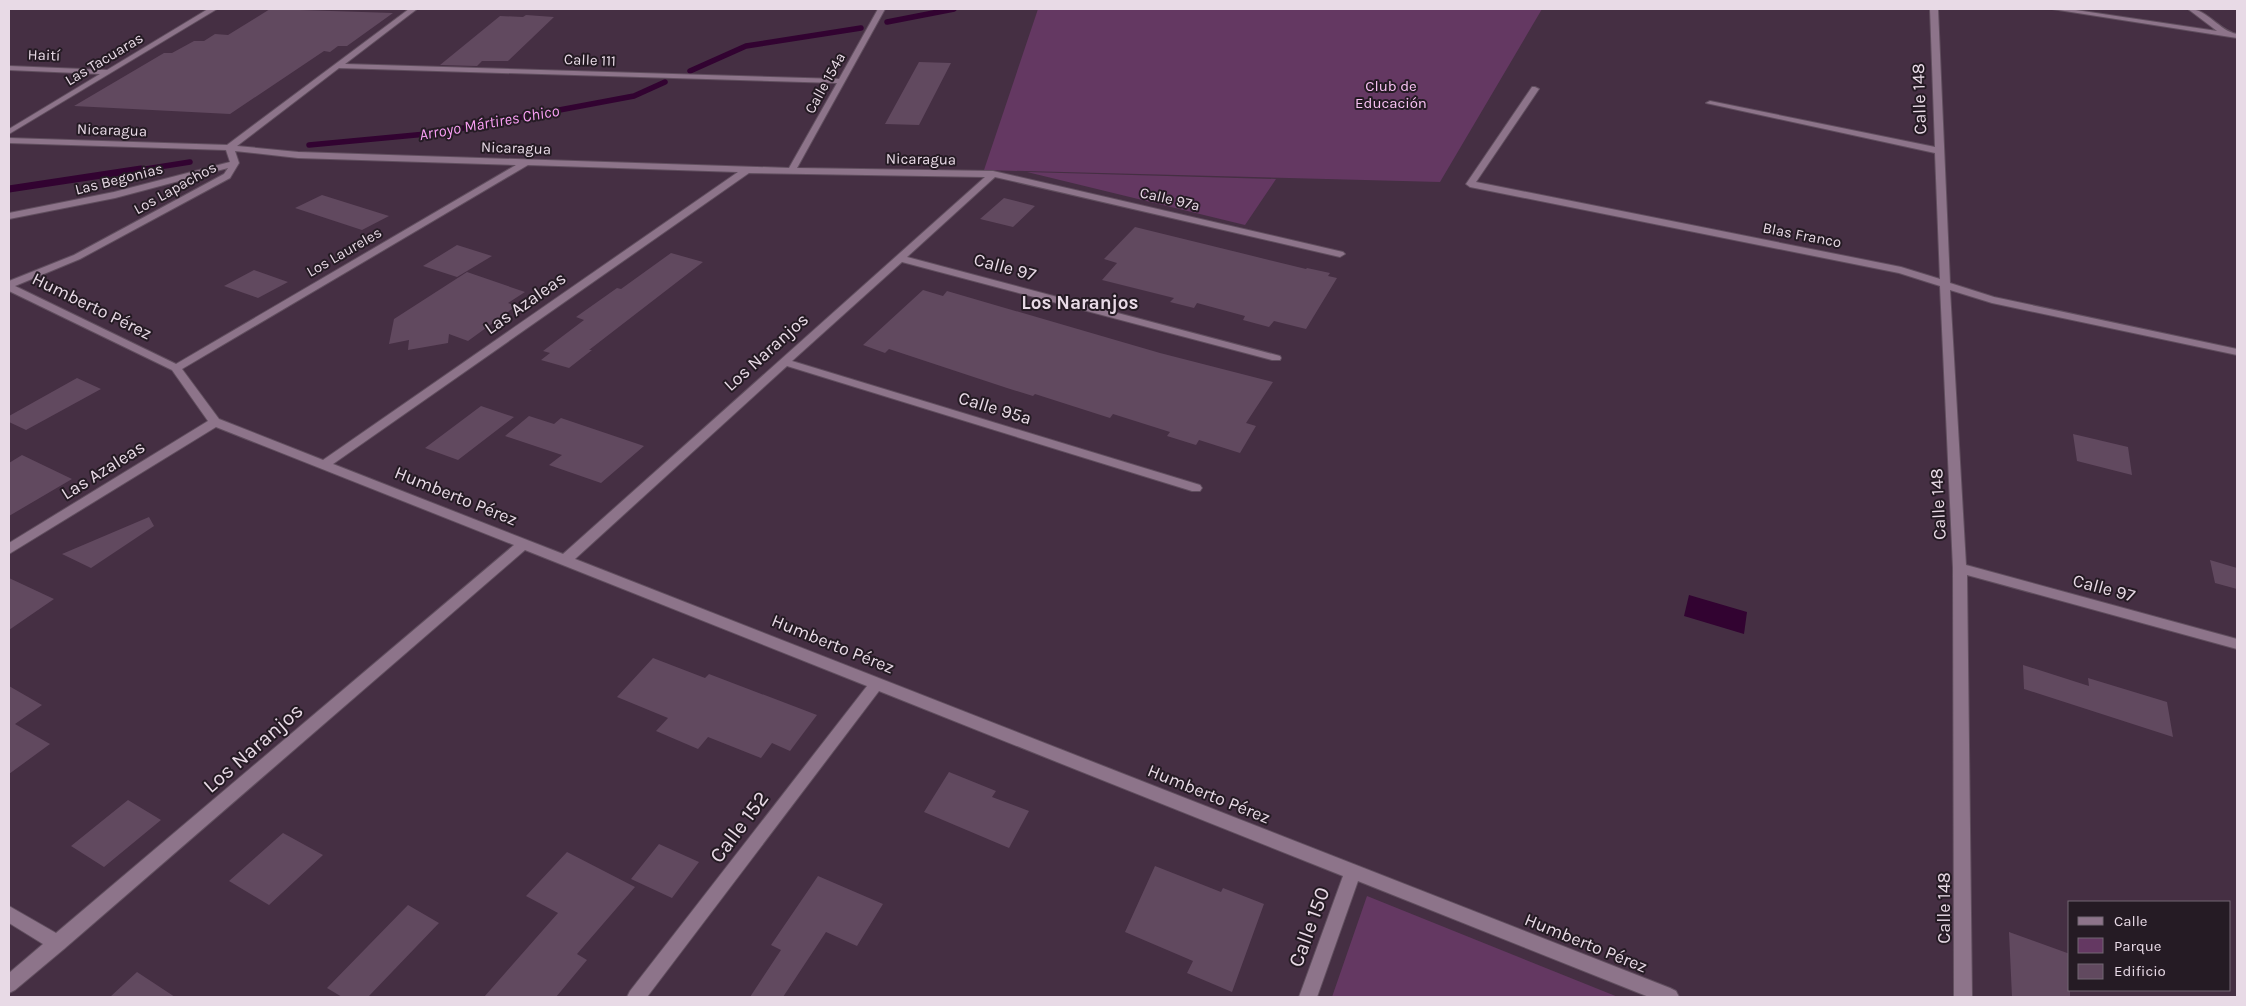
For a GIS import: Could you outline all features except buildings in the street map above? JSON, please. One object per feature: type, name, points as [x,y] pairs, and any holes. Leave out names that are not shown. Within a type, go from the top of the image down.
[{"type":"street","name":"Las Tacuaras","points":[[9,132],[213,9]]},
{"type":"street","name":"Los Lapachos","points":[[9,286],[77,257],[227,176],[235,164],[229,148],[413,9]]},
{"type":"street","name":"Calle 154a","points":[[792,170],[882,9]]},
{"type":"street","name":"Calle 148","points":[[1934,9],[1945,285],[1960,568],[1963,997]]},
{"type":"street","points":[[2056,9],[2237,36]]},
{"type":"street","points":[[2192,9],[2227,34]]},
{"type":"street","name":"Calle 111","points":[[338,66],[842,81]]},
{"type":"street","name":"Haití","points":[[9,68],[109,72]]},
{"type":"street","name":"Blas Franco","points":[[1535,89],[1470,184],[1901,270],[1992,300],[2237,352]]},
{"type":"street","points":[[1710,103],[1940,151]]},
{"type":"street","name":"Nicaragua","points":[[9,140],[229,148],[298,155],[747,170],[993,174]]},
{"type":"street","name":"Los Laureles","points":[[176,368],[527,162]]},
{"type":"street","name":"Las Begonias","points":[[9,216],[106,197],[235,164]]},
{"type":"street","name":"Las Azaleas","points":[[324,465],[747,170]]},
{"type":"street","name":"Calle 97a","points":[[993,174],[1340,254]]},
{"type":"street","name":"Los Naranjos","points":[[565,560],[993,174]]},
{"type":"street","name":"Calle 97","points":[[899,258],[1276,358]]},
{"type":"street","name":"Humberto Pérez","points":[[9,286],[176,368],[215,422],[1670,997]]},
{"type":"street","name":"Calle 95a","points":[[784,362],[1196,488]]},
{"type":"street","name":"Las Azaleas","points":[[9,549],[215,422]]},
{"type":"street","name":"Los Naranjos","points":[[9,984],[524,544]]},
{"type":"street","name":"Calle 97","points":[[1960,568],[2237,644]]},
{"type":"street","name":"Calle 152","points":[[636,997],[877,683]]},
{"type":"street","name":"Calle 150","points":[[1308,997],[1353,872]]},
{"type":"street","points":[[9,914],[58,942]]},
{"type":"green space","name":"Club de Educación","points":[[1038,9],[1542,9],[1440,182],[984,170]]},
{"type":"green space","points":[[1027,172],[1276,179],[1245,225]]},
{"type":"green space","points":[[1367,896],[1618,997],[1332,997]]},
{"type":"shaded area","points":[[1689,595],[1747,612],[1744,634],[1684,616]]},
{"type":"waterway","name":"Arroyo Mártires Chico","points":[[887,22],[954,9]]},
{"type":"waterway","name":"Arroyo Mártires Chico","points":[[690,71],[746,46],[861,28]]},
{"type":"waterway","name":"Arroyo Mártires Chico","points":[[309,145],[437,133],[634,96],[665,82]]},
{"type":"waterway","name":"Arroyo Mártires Chico","points":[[133,171],[190,162]]},
{"type":"waterway","name":"Arroyo Mártires Chico","points":[[9,189],[141,169]]},
{"type":"district","name":"Los Naranjos","points":[[1080,302]]}]
